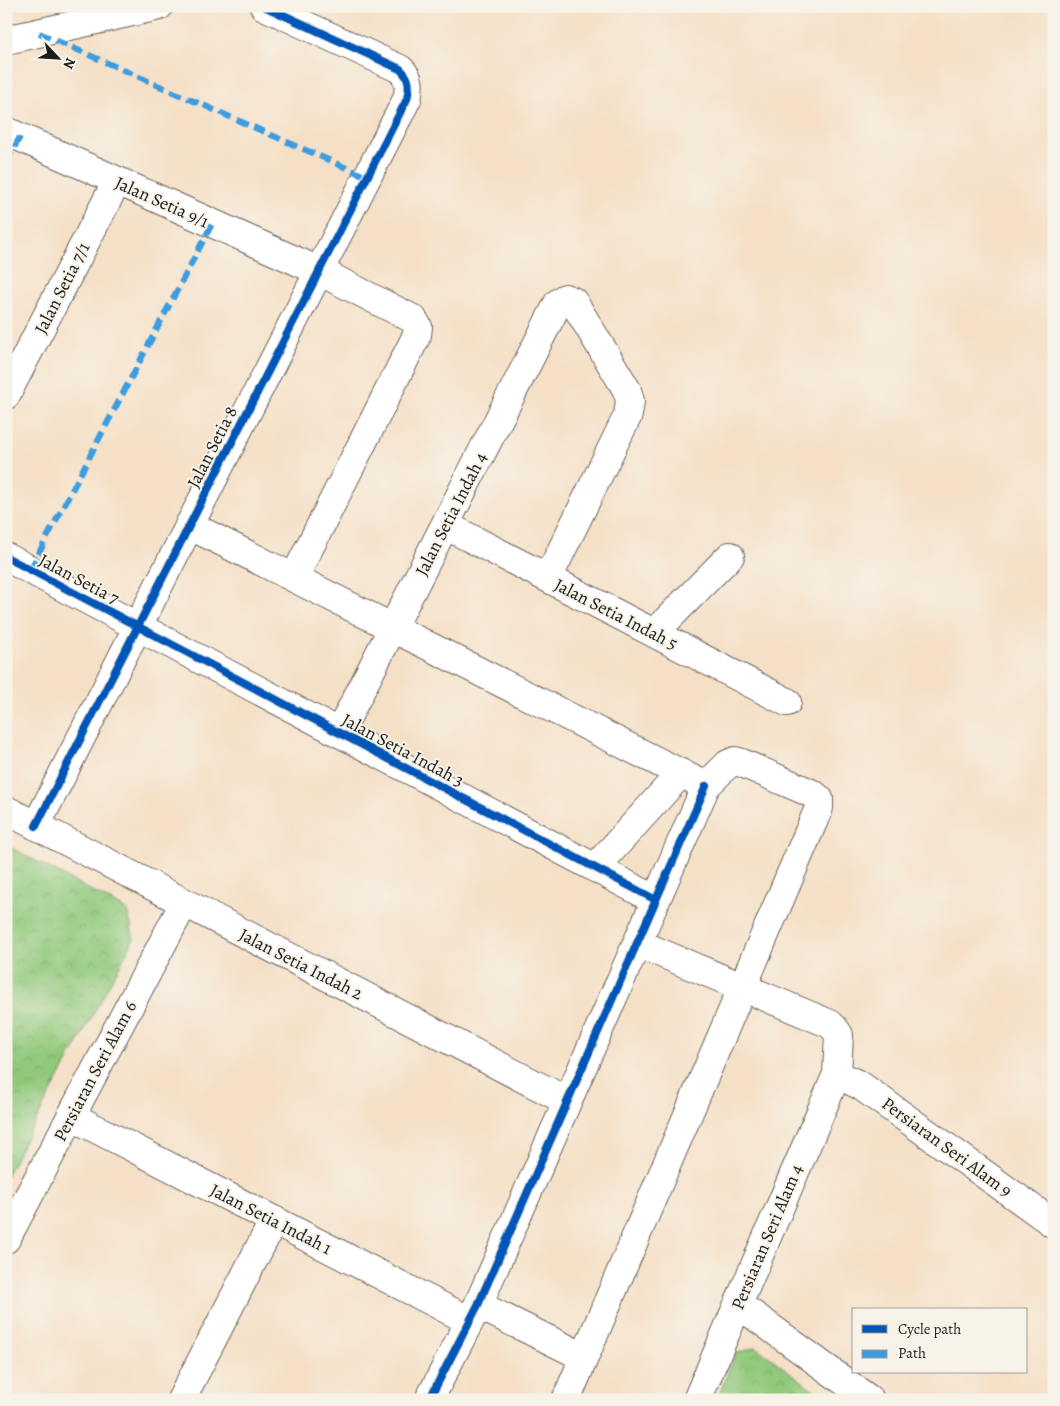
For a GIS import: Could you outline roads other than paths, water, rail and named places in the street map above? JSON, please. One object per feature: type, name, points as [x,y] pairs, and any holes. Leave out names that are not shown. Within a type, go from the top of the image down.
[{"type":"street","points":[[6,40],[159,6]]},
{"type":"street","name":"Jalan Setia 8","points":[[36,826],[407,99],[409,81],[400,69],[264,6]]},
{"type":"street","name":"Jalan Setia 9/1","points":[[6,131],[319,272],[413,319],[418,327],[418,335],[294,578]]},
{"type":"street","name":"Jalan Setia 7/1","points":[[6,395],[117,182]]},
{"type":"street","name":"Jalan Setia Indah 4","points":[[339,733],[558,302],[566,298],[573,301],[627,390],[630,401],[628,415],[548,578]]},
{"type":"street","points":[[189,525],[706,786]]},
{"type":"street","name":"Jalan Setia Indah 5","points":[[445,525],[787,702]]},
{"type":"street","points":[[654,633],[730,556]]},
{"type":"street","name":"Jalan Setia 7","points":[[6,557],[137,627]]},
{"type":"street","name":"Jalan Setia Indah 3","points":[[137,627],[656,900]]},
{"type":"street","points":[[429,1400],[474,1313],[706,786],[728,764],[734,761],[742,763],[813,794],[819,799],[819,808],[584,1357],[576,1396]]},
{"type":"street","points":[[595,868],[681,773]]},
{"type":"street","name":"Jalan Setia Indah 2","points":[[6,810],[567,1101]]},
{"type":"street","name":"Persiaran Seri Alam 6","points":[[6,1239],[184,903]]},
{"type":"street","points":[[637,943],[830,1024],[839,1035],[837,1074]]},
{"type":"street","name":"Persiaran Seri Alam 9","points":[[837,1074],[860,1086],[1054,1224]]},
{"type":"street","name":"Persiaran Seri Alam 4","points":[[697,1400],[837,1074]]},
{"type":"street","name":"Jalan Setia Indah 1","points":[[71,1116],[274,1220],[474,1313],[584,1357]]},
{"type":"street","points":[[181,1400],[274,1220]]},
{"type":"street","points":[[738,1304],[870,1400]]}]
